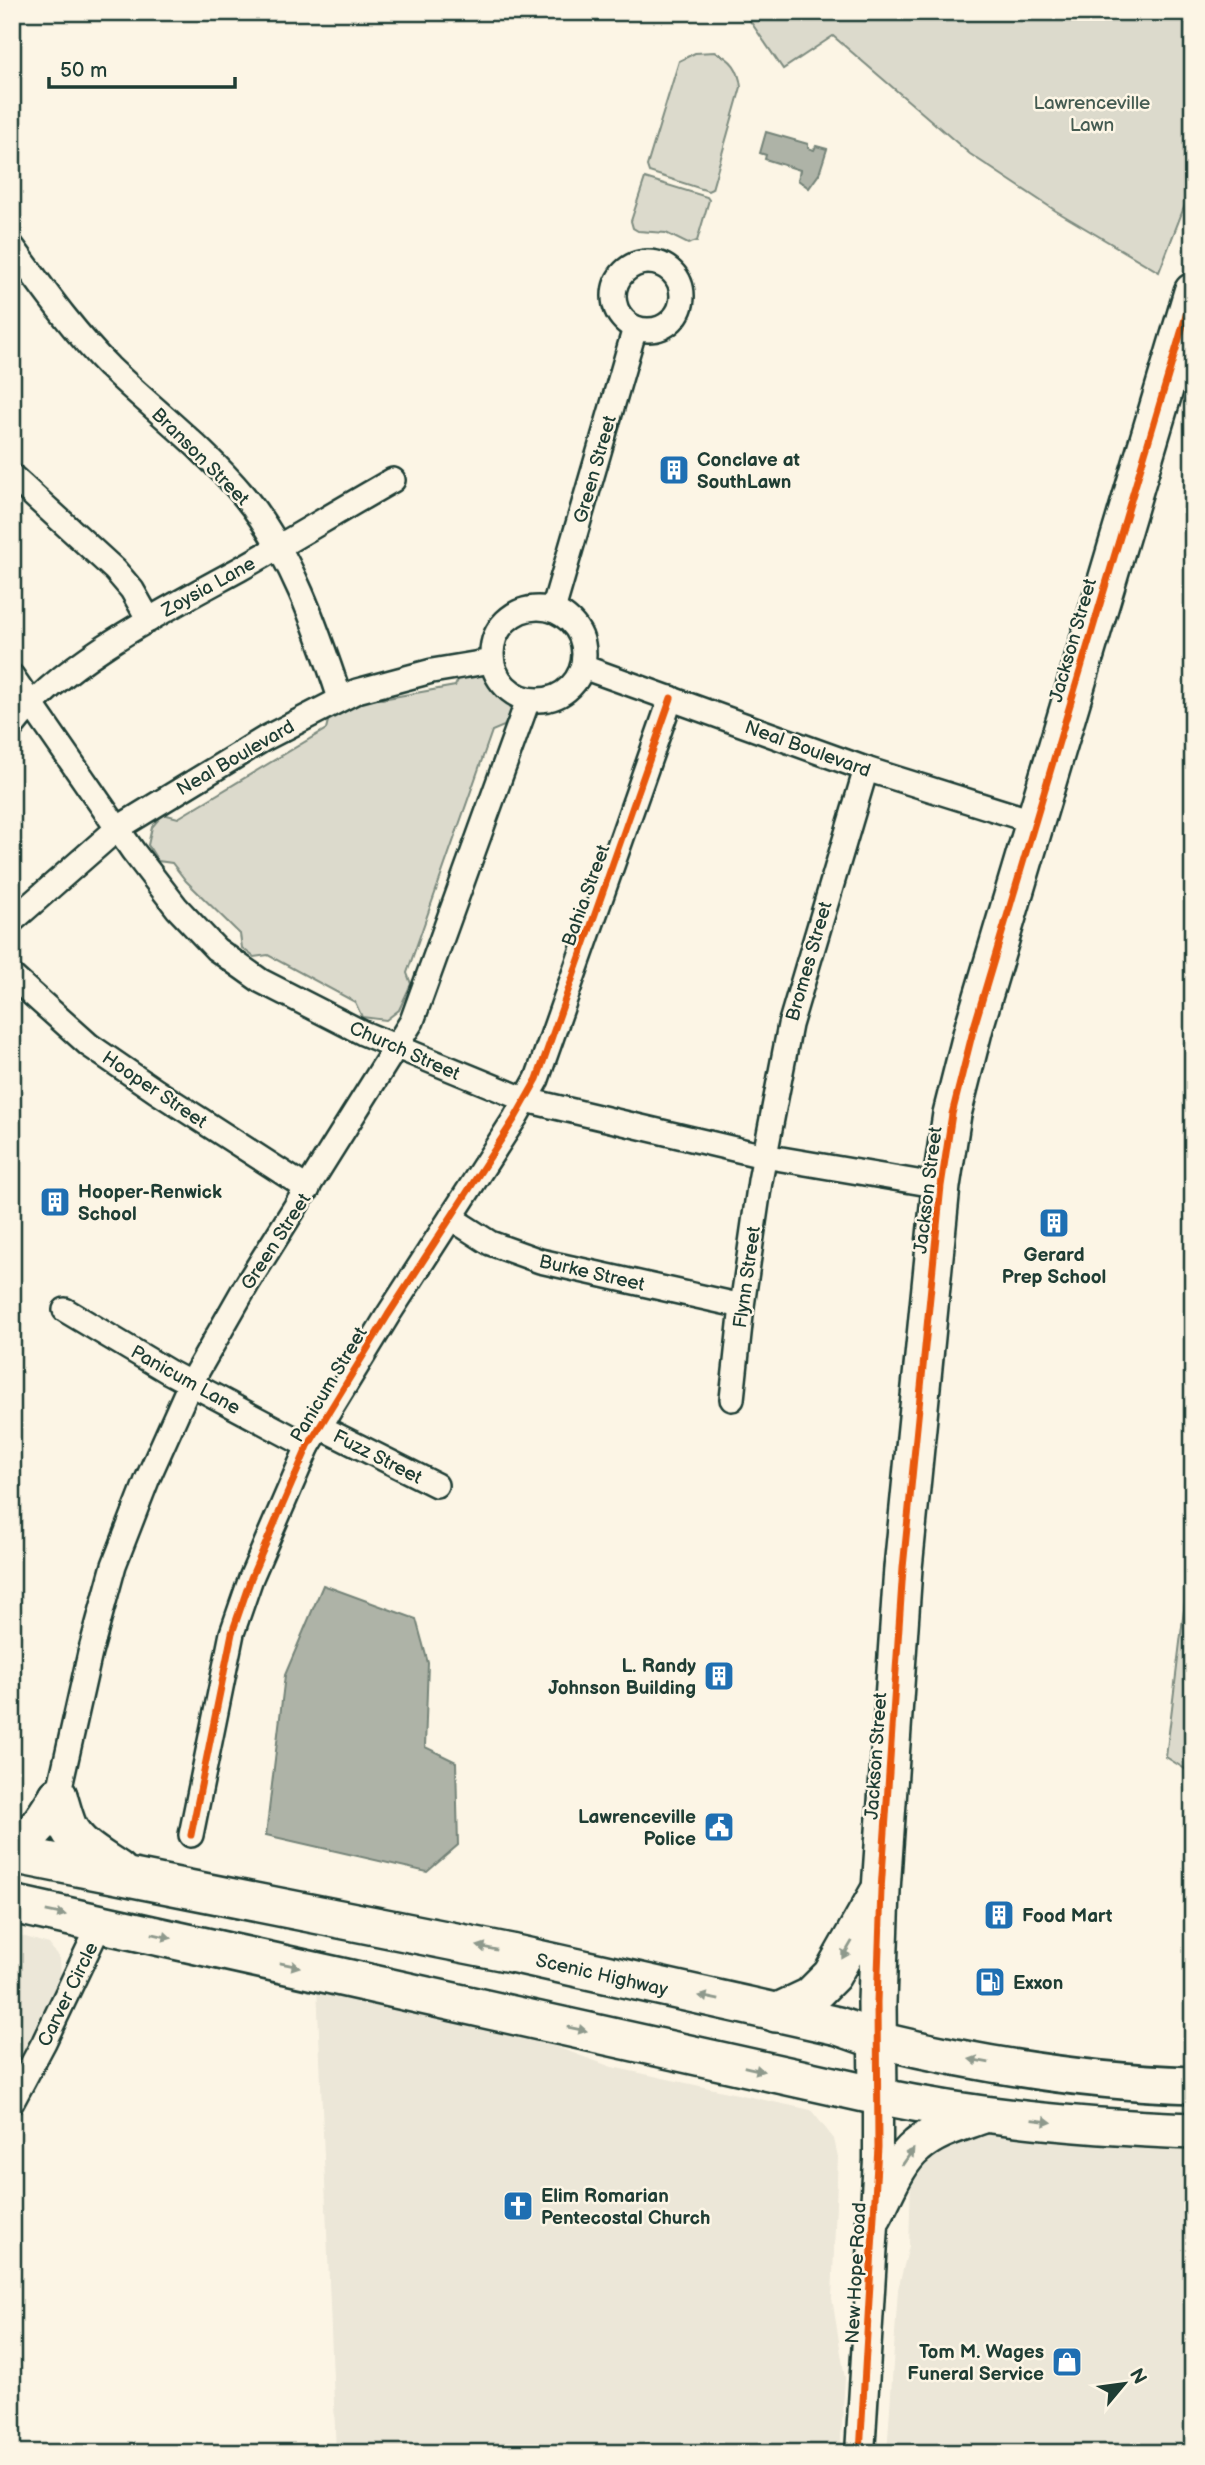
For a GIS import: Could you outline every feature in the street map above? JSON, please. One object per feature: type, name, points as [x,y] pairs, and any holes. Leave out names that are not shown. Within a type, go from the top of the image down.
[{"type":"highway","name":"Jackson Street","points":[[878,2096],[881,1890],[903,1568],[941,1186],[952,1114],[974,1027],[1193,292]]},
{"type":"highway","points":[[12,1846],[23,1841],[35,1830],[58,1796]]},
{"type":"highway","points":[[58,1796],[74,1837],[92,1853],[132,1879]]},
{"type":"highway","name":"Scenic Highway","points":[[12,1854],[510,1953],[838,2026],[878,2040]]},
{"type":"highway","points":[[776,2013],[810,1997],[832,1975],[881,1890]]},
{"type":"highway","points":[[12,1904],[878,2096]]},
{"type":"main road","name":"Scenic Highway","points":[[878,2040],[1044,2072],[1193,2085]]},
{"type":"main road","points":[[878,2096],[928,2106],[1078,2126],[1193,2131]]},
{"type":"main road","points":[[874,2216],[915,2147],[940,2131],[988,2114]]},
{"type":"street","name":"Branson Street","points":[[12,246],[56,308],[107,365],[223,473],[252,507],[278,547],[298,587],[340,698]]},
{"type":"street","name":"Green Street","points":[[553,610],[635,328]]},
{"type":"street","points":[[12,476],[120,576],[132,590],[149,620]]},
{"type":"street","name":"Zoysia Lane","points":[[12,727],[54,685],[93,655],[393,480]]},
{"type":"street","points":[[537,607],[553,610],[576,626],[585,653],[583,667],[578,680],[568,691],[543,701],[528,700],[515,695],[496,675],[492,661],[492,645],[498,631],[508,619],[537,607]]},
{"type":"street","name":"Neal Boulevard","points":[[12,921],[118,828],[264,739],[356,691],[432,671],[492,661]]},
{"type":"street","name":"Neal Boulevard","points":[[583,667],[866,769],[1035,822]]},
{"type":"street","name":"Church Street","points":[[12,676],[177,908],[216,949],[261,981],[363,1033],[526,1100],[764,1156],[941,1186]]},
{"type":"street","name":"Bahia Street","points":[[526,1100],[537,1079],[671,698]]},
{"type":"street","name":"Green Street","points":[[58,1796],[90,1653],[114,1565],[146,1480],[190,1384],[247,1284],[412,1021],[528,700]]},
{"type":"street","name":"Bromes Street","points":[[764,1156],[793,1013],[866,769]]},
{"type":"street","name":"Hooper Street","points":[[12,976],[89,1045],[308,1189]]},
{"type":"street","name":"Panicum Street","points":[[191,1835],[232,1633],[251,1578],[314,1436],[526,1100]]},
{"type":"street","name":"Flynn Street","points":[[732,1399],[742,1306],[764,1156]]},
{"type":"street","name":"Burke Street","points":[[451,1218],[490,1243],[540,1261],[742,1306]]},
{"type":"street","name":"Panicum Lane","points":[[65,1310],[190,1384],[314,1436]]},
{"type":"street","name":"Fuzz Street","points":[[314,1436],[436,1485]]},
{"type":"street","name":"Carver Circle","points":[[12,2102],[101,1922]]},
{"type":"street","name":"New Hope Road","points":[[860,2453],[878,2147],[878,2096]]},
{"type":"shaded area","points":[[766,132],[808,144],[808,148],[814,150],[816,146],[827,149],[819,174],[809,188],[798,180],[800,170],[765,159],[766,155],[760,153]]},
{"type":"shaded area","points":[[323,1585],[416,1619],[428,1663],[425,1747],[456,1762],[458,1845],[427,1872],[266,1835],[285,1675]]},
{"type":"shaded area","points":[[12,1933],[49,1944],[60,1959],[61,1979],[12,2072]]},
{"type":"shaded area","points":[[317,1985],[509,2030],[612,2067],[811,2110],[834,2139],[838,2157],[832,2298],[845,2378],[840,2453],[336,2453]]},
{"type":"shaded area","points":[[988,2131],[1193,2145],[1193,2453],[887,2453],[898,2289],[909,2246],[911,2179],[922,2158],[942,2141]]},
{"type":"green space","name":"Lawrenceville Lawn","points":[[744,12],[1193,12],[1193,184],[1159,272],[1056,211],[970,154],[833,36],[783,69]]},
{"type":"green space","points":[[715,52],[734,65],[741,87],[712,189],[708,191],[649,172],[647,166],[679,61],[695,53]]},
{"type":"green space","points":[[645,178],[707,197],[709,200],[697,241],[688,244],[666,233],[638,231],[633,228],[631,221]]},
{"type":"green space","points":[[476,672],[488,678],[498,688],[507,699],[512,712],[504,726],[492,731],[407,973],[411,984],[399,1010],[386,1020],[362,1017],[355,1002],[268,955],[254,957],[242,948],[240,934],[186,881],[172,863],[158,861],[148,845],[152,827],[163,814],[178,818],[326,729],[329,717],[369,696],[382,699],[455,686],[461,674]]},
{"type":"green space","points":[[1193,1536],[1193,1774],[1166,1757]]},
{"type":"cycle path","points":[[860,2453],[878,2147],[877,2002],[881,1890],[903,1568],[941,1186],[952,1114],[974,1027],[1193,292]]},
{"type":"cycle path","points":[[191,1835],[232,1633],[251,1578],[308,1446],[537,1079],[671,698]]},
{"type":"place","name":"Conclave at SouthLawn","points":[[674,470]]},
{"type":"place","name":"Hooper-Renwick School","points":[[55,1202]]},
{"type":"place","name":"Gerard Prep School","points":[[1054,1223]]},
{"type":"place","name":"L. Randy Johnson Building","points":[[719,1676]]},
{"type":"place","name":"Lawrenceville Police","points":[[719,1827]]},
{"type":"place","name":"Food Mart","points":[[999,1915]]},
{"type":"place","name":"Exxon","points":[[990,1982]]},
{"type":"place","name":"Elim Romarian Pentecostal Church","points":[[518,2206]]},
{"type":"place","name":"Tom M. Wages Funeral Service","points":[[1067,2362]]}]
